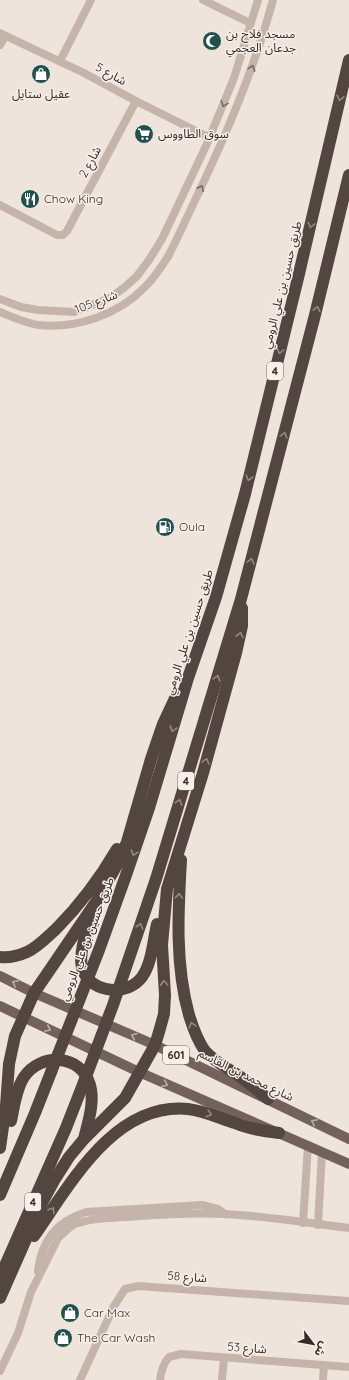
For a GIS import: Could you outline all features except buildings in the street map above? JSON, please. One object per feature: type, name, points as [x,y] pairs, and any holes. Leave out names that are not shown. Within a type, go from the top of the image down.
[{"type":"highway","name":"طريق حسين بن علي الرومي","points":[[0,1195],[35,1112],[99,950],[149,808],[188,678],[216,597],[245,494],[298,278],[349,60]]},
{"type":"highway","name":"4","points":[[0,1277],[66,1128],[98,1046],[156,879],[241,599],[316,315],[349,175]]},
{"type":"highway","points":[[96,902],[85,939],[82,958],[83,971],[92,982],[104,989],[117,990],[131,986],[142,978],[148,965],[167,889],[205,766],[240,639],[243,612],[241,599]]},
{"type":"highway","points":[[0,1148],[6,1106],[9,1064],[15,1036],[22,1017],[34,993],[96,902],[118,862],[134,820],[151,759],[163,724],[173,703],[188,678]]},
{"type":"highway","points":[[0,957],[16,956],[33,948],[75,909],[96,882],[134,820]]},
{"type":"highway","points":[[182,838],[178,920],[180,961],[183,987],[192,1026],[200,1043],[211,1057],[241,1077],[268,1099]]},
{"type":"highway","points":[[0,1298],[42,1203],[55,1179],[69,1157],[84,1139],[125,1098],[155,1045],[164,1014],[165,995],[162,944],[167,889]]},
{"type":"highway","points":[[0,1155],[19,1090],[24,1078],[31,1068],[41,1062],[53,1059],[65,1060],[76,1065],[90,1084],[90,1109],[84,1139]]},
{"type":"highway","points":[[21,1253],[80,1170],[112,1137],[125,1126],[139,1118],[166,1109],[189,1109],[207,1113],[246,1127],[280,1133]]},
{"type":"main road","name":"شارع محمد بن القاسم","points":[[0,976],[34,993],[155,1045],[349,1139]]},
{"type":"main road","name":"601","points":[[0,1006],[139,1072],[349,1164]]},
{"type":"street","points":[[60,61],[91,0]]},
{"type":"street","points":[[203,0],[250,23]]},
{"type":"street","name":"شارع 105","points":[[0,299],[21,307],[38,310],[74,312],[110,298],[137,276],[150,260],[162,239],[210,138],[234,78],[258,0]]},
{"type":"street","name":"شارع 105","points":[[0,312],[12,318],[36,324],[58,326],[84,322],[109,312],[135,297],[160,270],[231,124],[255,59],[273,0]]},
{"type":"street","points":[[0,46],[3,35]]},
{"type":"street","name":"شارع 5","points":[[3,35],[60,61],[210,138]]},
{"type":"street","name":"شارع 2","points":[[0,205],[57,235],[62,235],[68,231],[136,101]]},
{"type":"street","points":[[171,218],[176,224],[184,223]]},
{"type":"street","points":[[303,1222],[308,1145]]},
{"type":"street","points":[[318,1225],[322,1152]]},
{"type":"street","points":[[0,1371],[18,1333],[27,1303],[38,1275],[58,1238],[69,1228],[82,1222],[97,1219],[175,1214],[226,1214],[349,1228]]},
{"type":"street","name":"شارع 58","points":[[80,1380],[114,1306],[125,1289],[138,1286],[349,1301]]},
{"type":"street","name":"شارع 53","points":[[160,1380],[164,1363],[169,1357],[181,1354],[349,1367]]},
{"type":"street","points":[[222,1380],[224,1358]]},
{"type":"street","points":[[323,1380],[324,1365]]},
{"type":"place","name":"مسجد فلاح بن جدعان العجمي","points":[[212,41]]},
{"type":"place","name":"عقيل ستايل","points":[[41,74]]},
{"type":"place","name":"سوق الطاووس","points":[[144,134]]},
{"type":"place","name":"Chow King","points":[[30,199]]},
{"type":"place","name":"Oula","points":[[165,527]]},
{"type":"place","name":"Car Max","points":[[70,1313]]},
{"type":"place","name":"The Car Wash","points":[[63,1338]]}]
